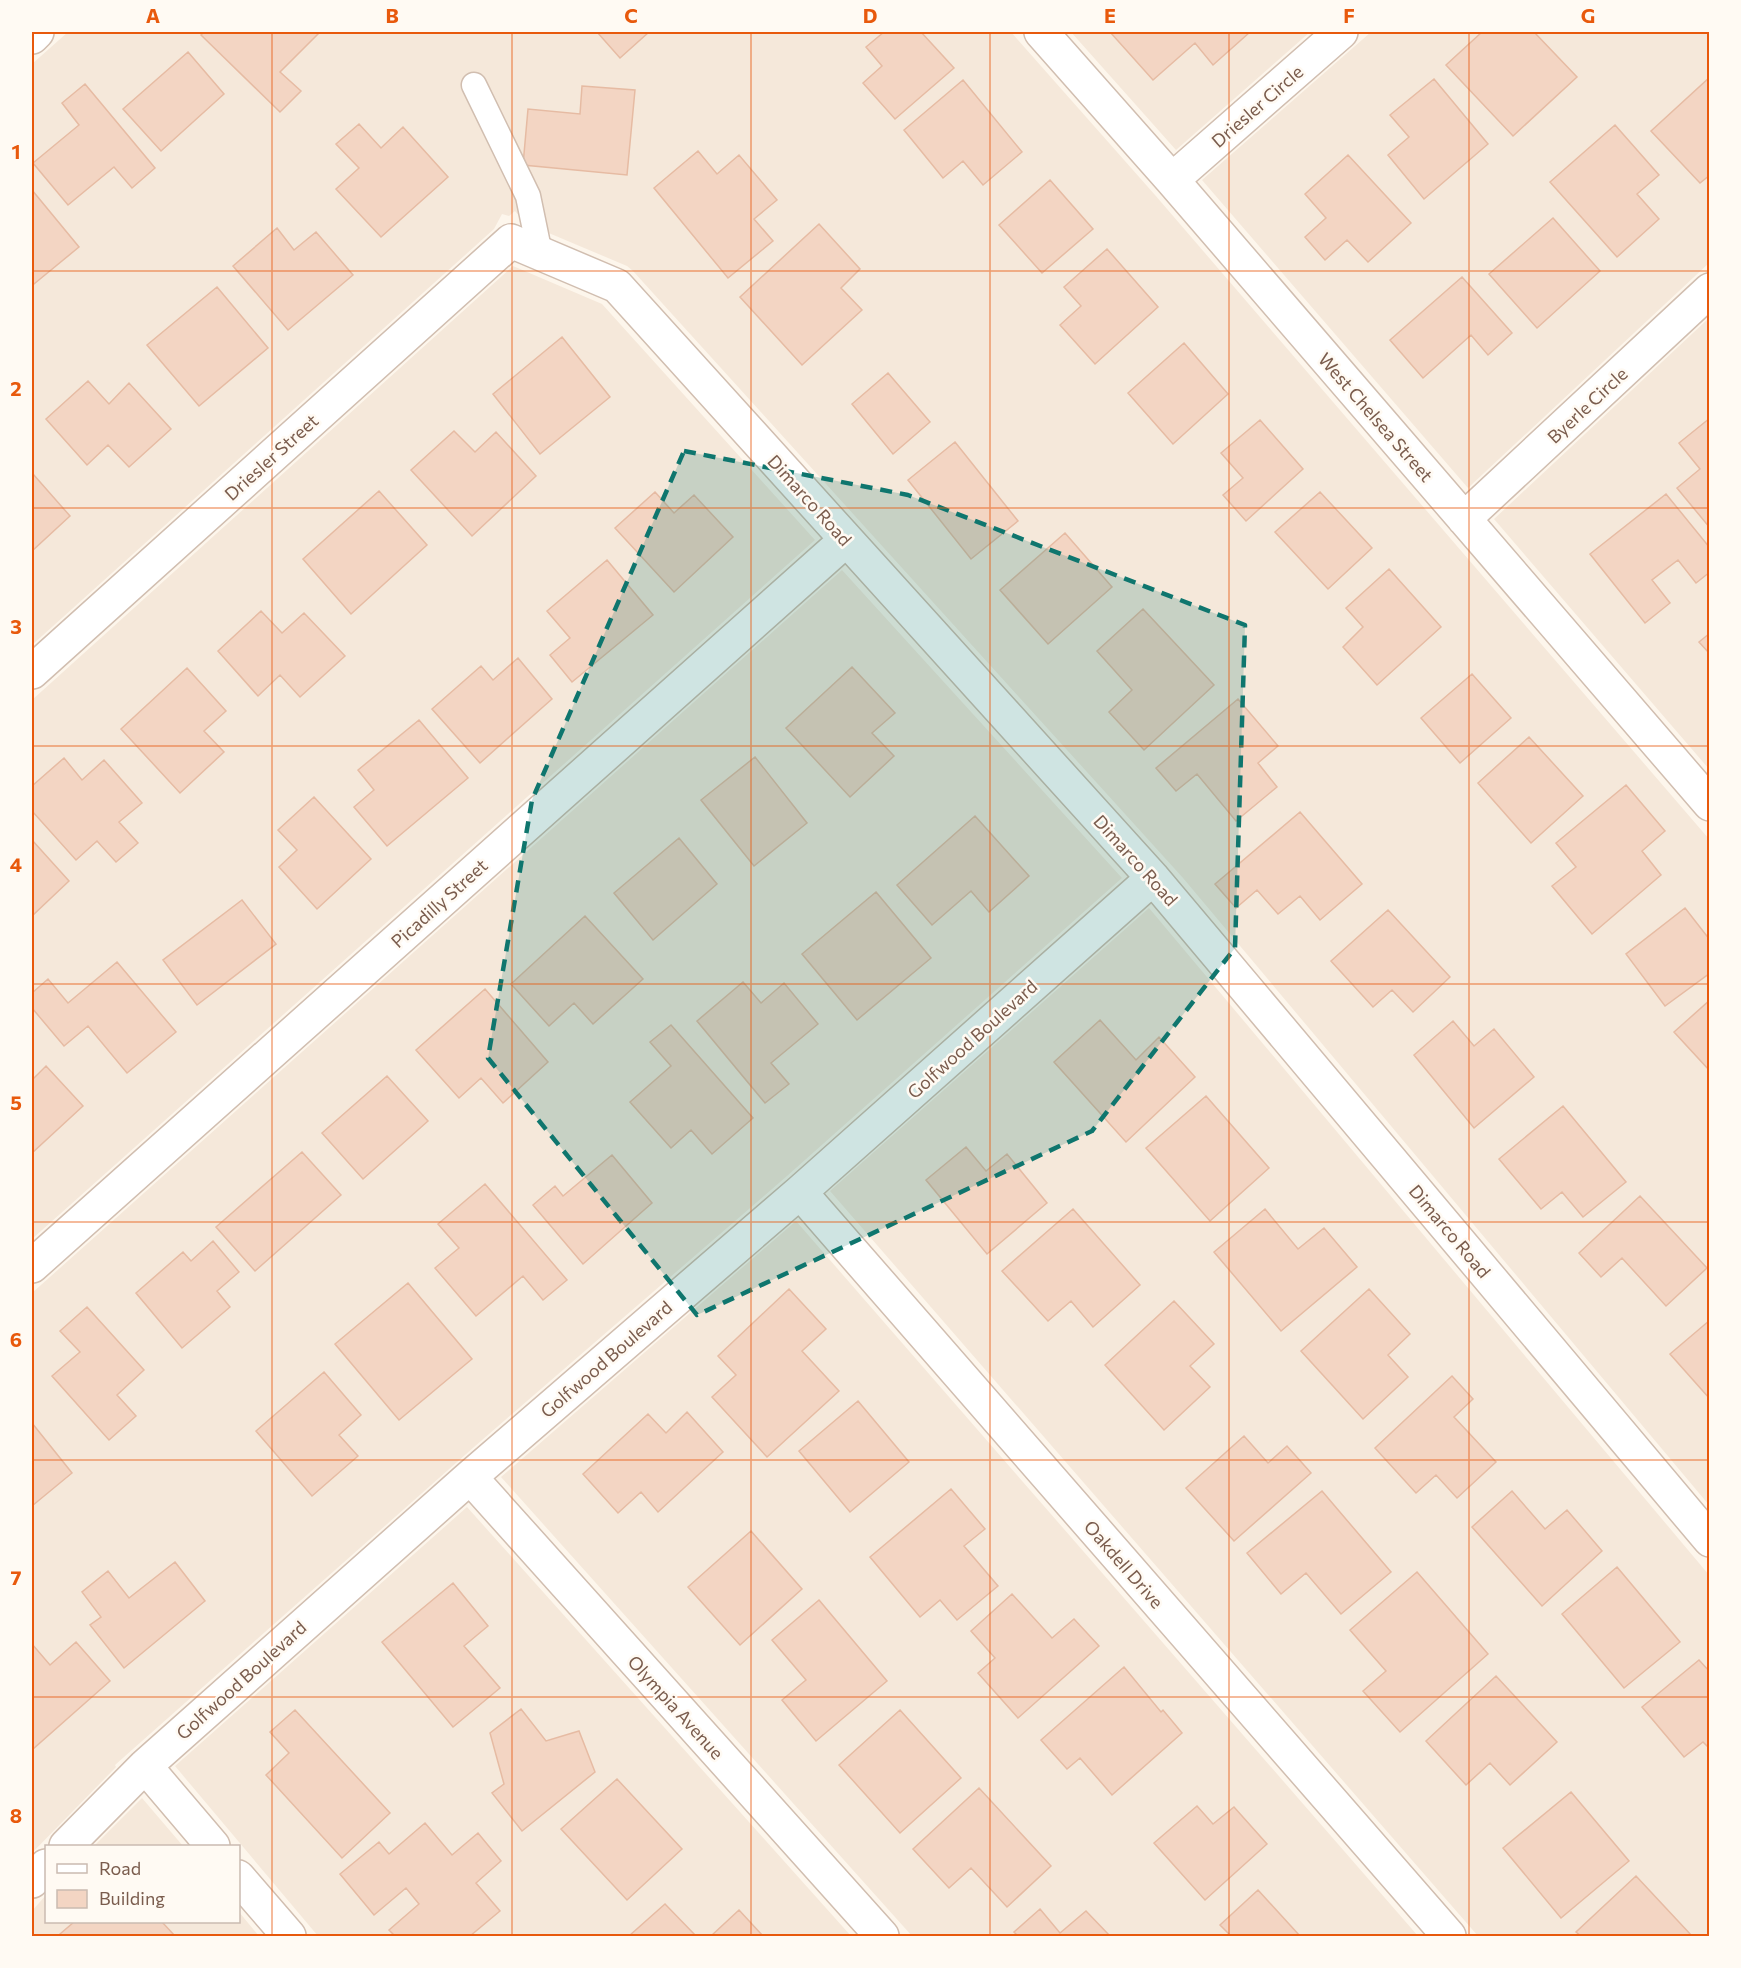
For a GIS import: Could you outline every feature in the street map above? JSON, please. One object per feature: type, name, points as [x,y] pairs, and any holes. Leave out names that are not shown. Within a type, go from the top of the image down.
[{"type":"street","points":[[32,37],[37,32]]},
{"type":"street","name":"West Chelsea Street","points":[[1041,32],[1172,180],[1710,804]]},
{"type":"street","name":"Driesler Circle","points":[[1172,180],[1341,32]]},
{"type":"street","name":"Dimarco Road","points":[[526,248],[616,286],[1153,878],[1710,1540]]},
{"type":"street","name":"Driesler Street","points":[[32,672],[526,248]]},
{"type":"street","name":"Byerle Circle","points":[[1464,519],[1710,290]]},
{"type":"street","name":"Picadilly Street","points":[[32,1266],[846,540]]},
{"type":"street","name":"Golfwood Boulevard","points":[[67,1845],[145,1766],[470,1477],[800,1192],[1153,878]]},
{"type":"street","name":"Oakdell Drive","points":[[800,1192],[1449,1936]]},
{"type":"street","name":"Olympia Avenue","points":[[470,1477],[882,1936]]},
{"type":"street","points":[[145,1766],[212,1845]]},
{"type":"street","points":[[32,1881],[45,1867]]},
{"type":"street","points":[[240,1879],[289,1936]]},
{"type":"lane","points":[[474,85],[528,196],[526,248]]},
{"type":"highlighted area","points":[[684,451],[908,495],[1245,625],[1235,948],[1092,1131],[697,1315],[488,1058],[532,800]]},
{"type":"shaded area","points":[[68,32],[1011,32],[1155,195],[1709,839],[1709,1505],[1183,878],[627,266],[525,223],[515,211],[509,216],[502,214],[494,229],[32,645],[32,64]]},
{"type":"shaded area","points":[[1071,32],[1310,32],[1176,150]]},
{"type":"shaded area","points":[[1371,32],[1709,32],[1709,263],[1468,488],[1202,180]]},
{"type":"shaded area","points":[[513,266],[602,304],[815,540],[32,1239],[32,700]]},
{"type":"shaded area","points":[[1709,318],[1709,769],[1494,519]]},
{"type":"shaded area","points":[[842,570],[1122,878],[787,1176],[474,1447],[115,1765],[116,1767],[32,1853],[32,1293]]},
{"type":"shaded area","points":[[1149,908],[1709,1575],[1709,1936],[1478,1936],[830,1191]]},
{"type":"shaded area","points":[[796,1221],[1418,1936],[912,1936],[501,1477]]},
{"type":"shaded area","points":[[467,1507],[851,1936],[318,1936],[175,1766]]},
{"type":"shaded area","points":[[142,1798],[182,1845],[95,1845]]},
{"type":"shaded area","points":[[45,1896],[45,1923],[240,1923],[240,1913],[259,1936],[32,1936],[32,1911]]},
{"type":"building","points":[[204,32],[320,32],[280,72],[301,91],[280,112],[201,35]]},
{"type":"building","points":[[597,32],[649,32],[620,58]]},
{"type":"building","points":[[884,32],[921,32],[954,68],[895,119],[863,83],[882,66],[866,47]]},
{"type":"building","points":[[1110,32],[1250,32],[1213,65],[1195,43],[1153,80]]},
{"type":"building","points":[[1482,32],[1534,32],[1577,77],[1513,136],[1446,65]]},
{"type":"building","points":[[188,52],[224,94],[161,151],[123,109]]},
{"type":"building","points":[[1710,77],[1710,175],[1700,183],[1651,131]]},
{"type":"building","points":[[1434,79],[1488,144],[1424,199],[1388,155],[1409,137],[1390,115]]},
{"type":"building","points":[[963,80],[1022,152],[983,185],[963,161],[943,178],[904,130]]},
{"type":"building","points":[[85,84],[155,168],[132,188],[114,167],[68,205],[33,163],[79,125],[62,103]]},
{"type":"building","points":[[582,86],[635,90],[627,175],[523,165],[528,109],[580,114]]},
{"type":"building","points":[[359,124],[381,148],[403,127],[448,177],[381,237],[336,189],[359,168],[336,144]]},
{"type":"building","points":[[1615,125],[1659,175],[1637,194],[1659,219],[1617,257],[1550,182]]},
{"type":"building","points":[[698,151],[717,174],[739,155],[777,200],[754,219],[773,241],[728,278],[654,188]]},
{"type":"building","points":[[1348,155],[1411,223],[1368,262],[1347,240],[1325,260],[1305,237],[1326,218],[1305,194]]},
{"type":"building","points":[[1050,180],[1093,229],[1042,273],[999,225]]},
{"type":"building","points":[[32,190],[79,247],[34,284],[32,281]]},
{"type":"building","points":[[1553,218],[1600,271],[1537,328],[1489,274]]},
{"type":"building","points":[[819,224],[860,269],[841,288],[862,310],[802,365],[740,297]]},
{"type":"building","points":[[277,228],[294,250],[316,232],[353,275],[288,330],[233,266]]},
{"type":"building","points":[[1107,249],[1158,307],[1095,364],[1060,325],[1081,306],[1064,287]]},
{"type":"building","points":[[1462,277],[1512,333],[1488,355],[1471,335],[1423,378],[1390,340]]},
{"type":"building","points":[[217,287],[268,348],[199,406],[147,345]]},
{"type":"building","points":[[562,337],[610,397],[540,454],[493,394]]},
{"type":"building","points":[[1184,343],[1228,394],[1173,444],[1128,393]]},
{"type":"building","points":[[888,373],[930,422],[893,454],[852,404]]},
{"type":"building","points":[[88,381],[109,404],[129,383],[171,429],[129,467],[108,445],[87,465],[46,419]]},
{"type":"building","points":[[1710,418],[1710,528],[1677,488],[1700,469],[1679,443]]},
{"type":"building","points":[[1260,420],[1303,469],[1246,521],[1223,495],[1243,478],[1221,453]]},
{"type":"building","points":[[454,431],[475,452],[496,432],[536,476],[472,536],[411,470]]},
{"type":"building","points":[[955,442],[1018,521],[971,559],[908,480]]},
{"type":"building","points":[[33,474],[70,516],[32,551],[32,476]]},
{"type":"building","points":[[379,491],[427,545],[351,614],[303,559]]},
{"type":"building","points":[[655,492],[674,513],[694,495],[733,537],[674,592],[615,528]]},
{"type":"building","points":[[1320,492],[1372,548],[1328,589],[1275,532]]},
{"type":"building","points":[[1666,494],[1710,548],[1710,572],[1696,583],[1678,560],[1652,580],[1670,603],[1645,623],[1590,554]]},
{"type":"building","points":[[1065,533],[1112,587],[1048,644],[1000,590]]},
{"type":"building","points":[[607,560],[653,615],[572,682],[550,655],[570,638],[547,611]]},
{"type":"building","points":[[1389,569],[1441,627],[1377,685],[1343,647],[1363,627],[1346,608]]},
{"type":"building","points":[[1143,609],[1214,685],[1144,750],[1109,712],[1132,690],[1097,651]]},
{"type":"building","points":[[261,611],[282,633],[304,613],[345,656],[300,697],[280,675],[258,696],[218,651]]},
{"type":"building","points":[[1710,633],[1710,654],[1699,642]]},
{"type":"building","points":[[518,658],[552,699],[480,763],[432,709],[481,666],[493,680]]},
{"type":"building","points":[[852,667],[895,713],[872,733],[894,756],[850,797],[786,728]]},
{"type":"building","points":[[187,668],[226,711],[204,731],[224,752],[180,793],[121,729]]},
{"type":"building","points":[[1472,674],[1511,718],[1460,763],[1421,718]]},
{"type":"building","points":[[1238,699],[1278,746],[1258,763],[1277,787],[1236,821],[1197,774],[1176,791],[1156,768]]},
{"type":"building","points":[[419,720],[468,778],[387,846],[354,807],[374,790],[358,770]]},
{"type":"building","points":[[1529,737],[1583,796],[1531,843],[1478,783]]},
{"type":"building","points":[[755,757],[807,823],[754,866],[701,800]]},
{"type":"building","points":[[64,758],[82,780],[104,760],[142,803],[119,822],[138,843],[116,862],[97,841],[76,860],[32,811],[32,786]]},
{"type":"building","points":[[1626,785],[1665,831],[1642,851],[1661,875],[1592,934],[1552,886],[1576,867],[1556,843]]},
{"type":"building","points":[[314,797],[371,859],[317,909],[279,867],[297,850],[278,830]]},
{"type":"building","points":[[1300,812],[1362,884],[1320,920],[1300,896],[1278,914],[1257,890],[1236,908],[1215,884]]},
{"type":"building","points":[[975,816],[1029,876],[989,912],[971,891],[932,925],[897,885]]},
{"type":"building","points":[[679,838],[717,884],[653,940],[614,893]]},
{"type":"building","points":[[32,840],[69,881],[32,916]]},
{"type":"building","points":[[876,892],[931,958],[857,1020],[802,954]]},
{"type":"building","points":[[242,900],[276,944],[197,1005],[163,960]]},
{"type":"building","points":[[1685,908],[1710,940],[1710,973],[1665,1006],[1626,954]]},
{"type":"building","points":[[1388,910],[1450,977],[1413,1012],[1392,990],[1373,1007],[1331,961]]},
{"type":"building","points":[[585,916],[643,979],[593,1024],[574,1003],[549,1026],[511,984]]},
{"type":"building","points":[[117,962],[176,1032],[127,1073],[88,1026],[64,1046],[32,1008],[32,993],[48,979],[68,1003]]},
{"type":"building","points":[[743,982],[761,1003],[784,983],[818,1024],[771,1063],[789,1084],[765,1103],[697,1021]]},
{"type":"building","points":[[485,989],[548,1062],[503,1103],[481,1078],[459,1098],[416,1050]]},
{"type":"building","points":[[1710,1000],[1710,1071],[1674,1032]]},
{"type":"building","points":[[1100,1020],[1136,1060],[1159,1037],[1195,1077],[1126,1142],[1054,1062]]},
{"type":"building","points":[[1453,1021],[1474,1046],[1494,1029],[1534,1077],[1474,1128],[1414,1055]]},
{"type":"building","points":[[671,1025],[753,1118],[712,1154],[691,1130],[671,1148],[630,1102],[671,1066],[650,1042]]},
{"type":"building","points":[[46,1066],[83,1106],[32,1153],[32,1080]]},
{"type":"building","points":[[387,1076],[428,1121],[363,1179],[322,1133]]},
{"type":"building","points":[[1206,1096],[1269,1168],[1210,1221],[1146,1148]]},
{"type":"building","points":[[1563,1106],[1626,1182],[1583,1217],[1562,1192],[1541,1209],[1499,1159]]},
{"type":"building","points":[[966,1147],[986,1171],[1007,1154],[1047,1203],[987,1254],[926,1180]]},
{"type":"building","points":[[302,1152],[341,1195],[255,1271],[216,1227]]},
{"type":"building","points":[[612,1155],[652,1203],[583,1264],[533,1205],[555,1186],[563,1196]]},
{"type":"building","points":[[485,1184],[567,1280],[543,1300],[523,1276],[476,1316],[435,1268],[459,1248],[438,1224]]},
{"type":"building","points":[[1640,1196],[1707,1268],[1666,1306],[1622,1258],[1601,1277],[1579,1253]]},
{"type":"building","points":[[1073,1209],[1140,1285],[1093,1327],[1071,1301],[1048,1321],[1002,1271]]},
{"type":"building","points":[[1265,1209],[1298,1249],[1324,1228],[1357,1267],[1281,1331],[1214,1252]]},
{"type":"building","points":[[213,1241],[239,1272],[217,1291],[230,1307],[182,1348],[136,1293],[183,1252],[191,1261]]},
{"type":"building","points":[[408,1283],[472,1359],[399,1420],[335,1344]]},
{"type":"building","points":[[789,1289],[826,1329],[802,1351],[839,1391],[767,1457],[712,1397],[736,1375],[718,1356]]},
{"type":"building","points":[[1369,1289],[1410,1334],[1388,1355],[1408,1377],[1363,1419],[1301,1351]]},
{"type":"building","points":[[1174,1301],[1214,1344],[1190,1366],[1210,1387],[1164,1430],[1105,1365]]},
{"type":"building","points":[[87,1307],[144,1370],[117,1395],[136,1416],[109,1440],[52,1376],[80,1352],[60,1331]]},
{"type":"building","points":[[1710,1320],[1710,1399],[1670,1354]]},
{"type":"building","points":[[324,1372],[361,1415],[339,1435],[358,1456],[312,1496],[256,1431]]},
{"type":"building","points":[[1452,1376],[1473,1399],[1454,1417],[1496,1462],[1457,1498],[1436,1475],[1416,1493],[1375,1448]]},
{"type":"building","points":[[858,1401],[909,1462],[850,1512],[799,1451]]},
{"type":"building","points":[[687,1412],[723,1452],[658,1512],[641,1492],[618,1513],[583,1474],[648,1414],[666,1433]]},
{"type":"building","points":[[32,1423],[72,1473],[32,1506]]},
{"type":"building","points":[[1244,1436],[1268,1463],[1287,1446],[1311,1473],[1234,1541],[1186,1488]]},
{"type":"building","points":[[951,1489],[985,1529],[964,1546],[998,1586],[957,1620],[940,1600],[920,1617],[870,1557]]},
{"type":"building","points":[[1322,1491],[1391,1572],[1341,1614],[1306,1573],[1281,1594],[1247,1553]]},
{"type":"building","points":[[1512,1491],[1545,1529],[1567,1510],[1602,1551],[1542,1606],[1472,1527]]},
{"type":"building","points":[[751,1531],[802,1589],[740,1645],[688,1587]]},
{"type":"building","points":[[175,1562],[205,1601],[124,1668],[90,1625],[101,1617],[82,1592],[108,1571],[129,1598]]},
{"type":"building","points":[[1617,1567],[1680,1642],[1624,1688],[1562,1614]]},
{"type":"building","points":[[1417,1572],[1488,1654],[1400,1732],[1363,1691],[1386,1671],[1350,1630]]},
{"type":"building","points":[[453,1583],[488,1626],[464,1646],[500,1688],[453,1727],[382,1642]]},
{"type":"building","points":[[1012,1594],[1052,1638],[1074,1619],[1099,1646],[1018,1718],[978,1673],[995,1658],[971,1631]]},
{"type":"building","points":[[819,1600],[887,1681],[816,1741],[782,1700],[806,1680],[772,1640]]},
{"type":"building","points":[[76,1642],[110,1681],[33,1749],[32,1644],[50,1665]]},
{"type":"building","points":[[1699,1660],[1710,1672],[1710,1749],[1703,1742],[1684,1757],[1642,1707]]},
{"type":"building","points":[[1124,1667],[1161,1712],[1163,1710],[1182,1733],[1112,1795],[1080,1758],[1067,1769],[1041,1740]]},
{"type":"building","points":[[1496,1676],[1557,1742],[1510,1785],[1490,1763],[1466,1785],[1426,1741]]},
{"type":"building","points":[[521,1709],[546,1741],[579,1731],[595,1772],[522,1831],[492,1793],[504,1784],[490,1733]]},
{"type":"building","points":[[295,1710],[390,1813],[342,1858],[266,1775],[289,1753],[270,1732]]},
{"type":"building","points":[[900,1710],[961,1778],[900,1833],[839,1765]]},
{"type":"building","points":[[617,1779],[682,1849],[627,1900],[561,1829]]},
{"type":"building","points":[[979,1788],[1051,1866],[1007,1907],[971,1868],[949,1888],[913,1849]]},
{"type":"building","points":[[1571,1792],[1629,1861],[1561,1918],[1503,1848]]},
{"type":"building","points":[[1197,1806],[1213,1824],[1234,1807],[1267,1844],[1205,1900],[1154,1843]]},
{"type":"building","points":[[425,1823],[452,1855],[478,1833],[501,1861],[476,1883],[500,1911],[470,1936],[395,1936],[389,1930],[419,1904],[406,1888],[374,1915],[340,1874],[379,1842],[389,1854]]},
{"type":"building","points":[[1636,1876],[1692,1936],[1581,1936],[1576,1932]]},
{"type":"building","points":[[1258,1890],[1300,1936],[1231,1936],[1220,1925]]},
{"type":"building","points":[[665,1904],[696,1936],[629,1936]]},
{"type":"building","points":[[1040,1909],[1060,1933],[1086,1911],[1110,1936],[1018,1936],[1014,1932]]},
{"type":"building","points":[[739,1910],[763,1936],[711,1936]]},
{"type":"building","points":[[73,1923],[163,1923],[175,1936],[62,1936],[60,1934]]}]
